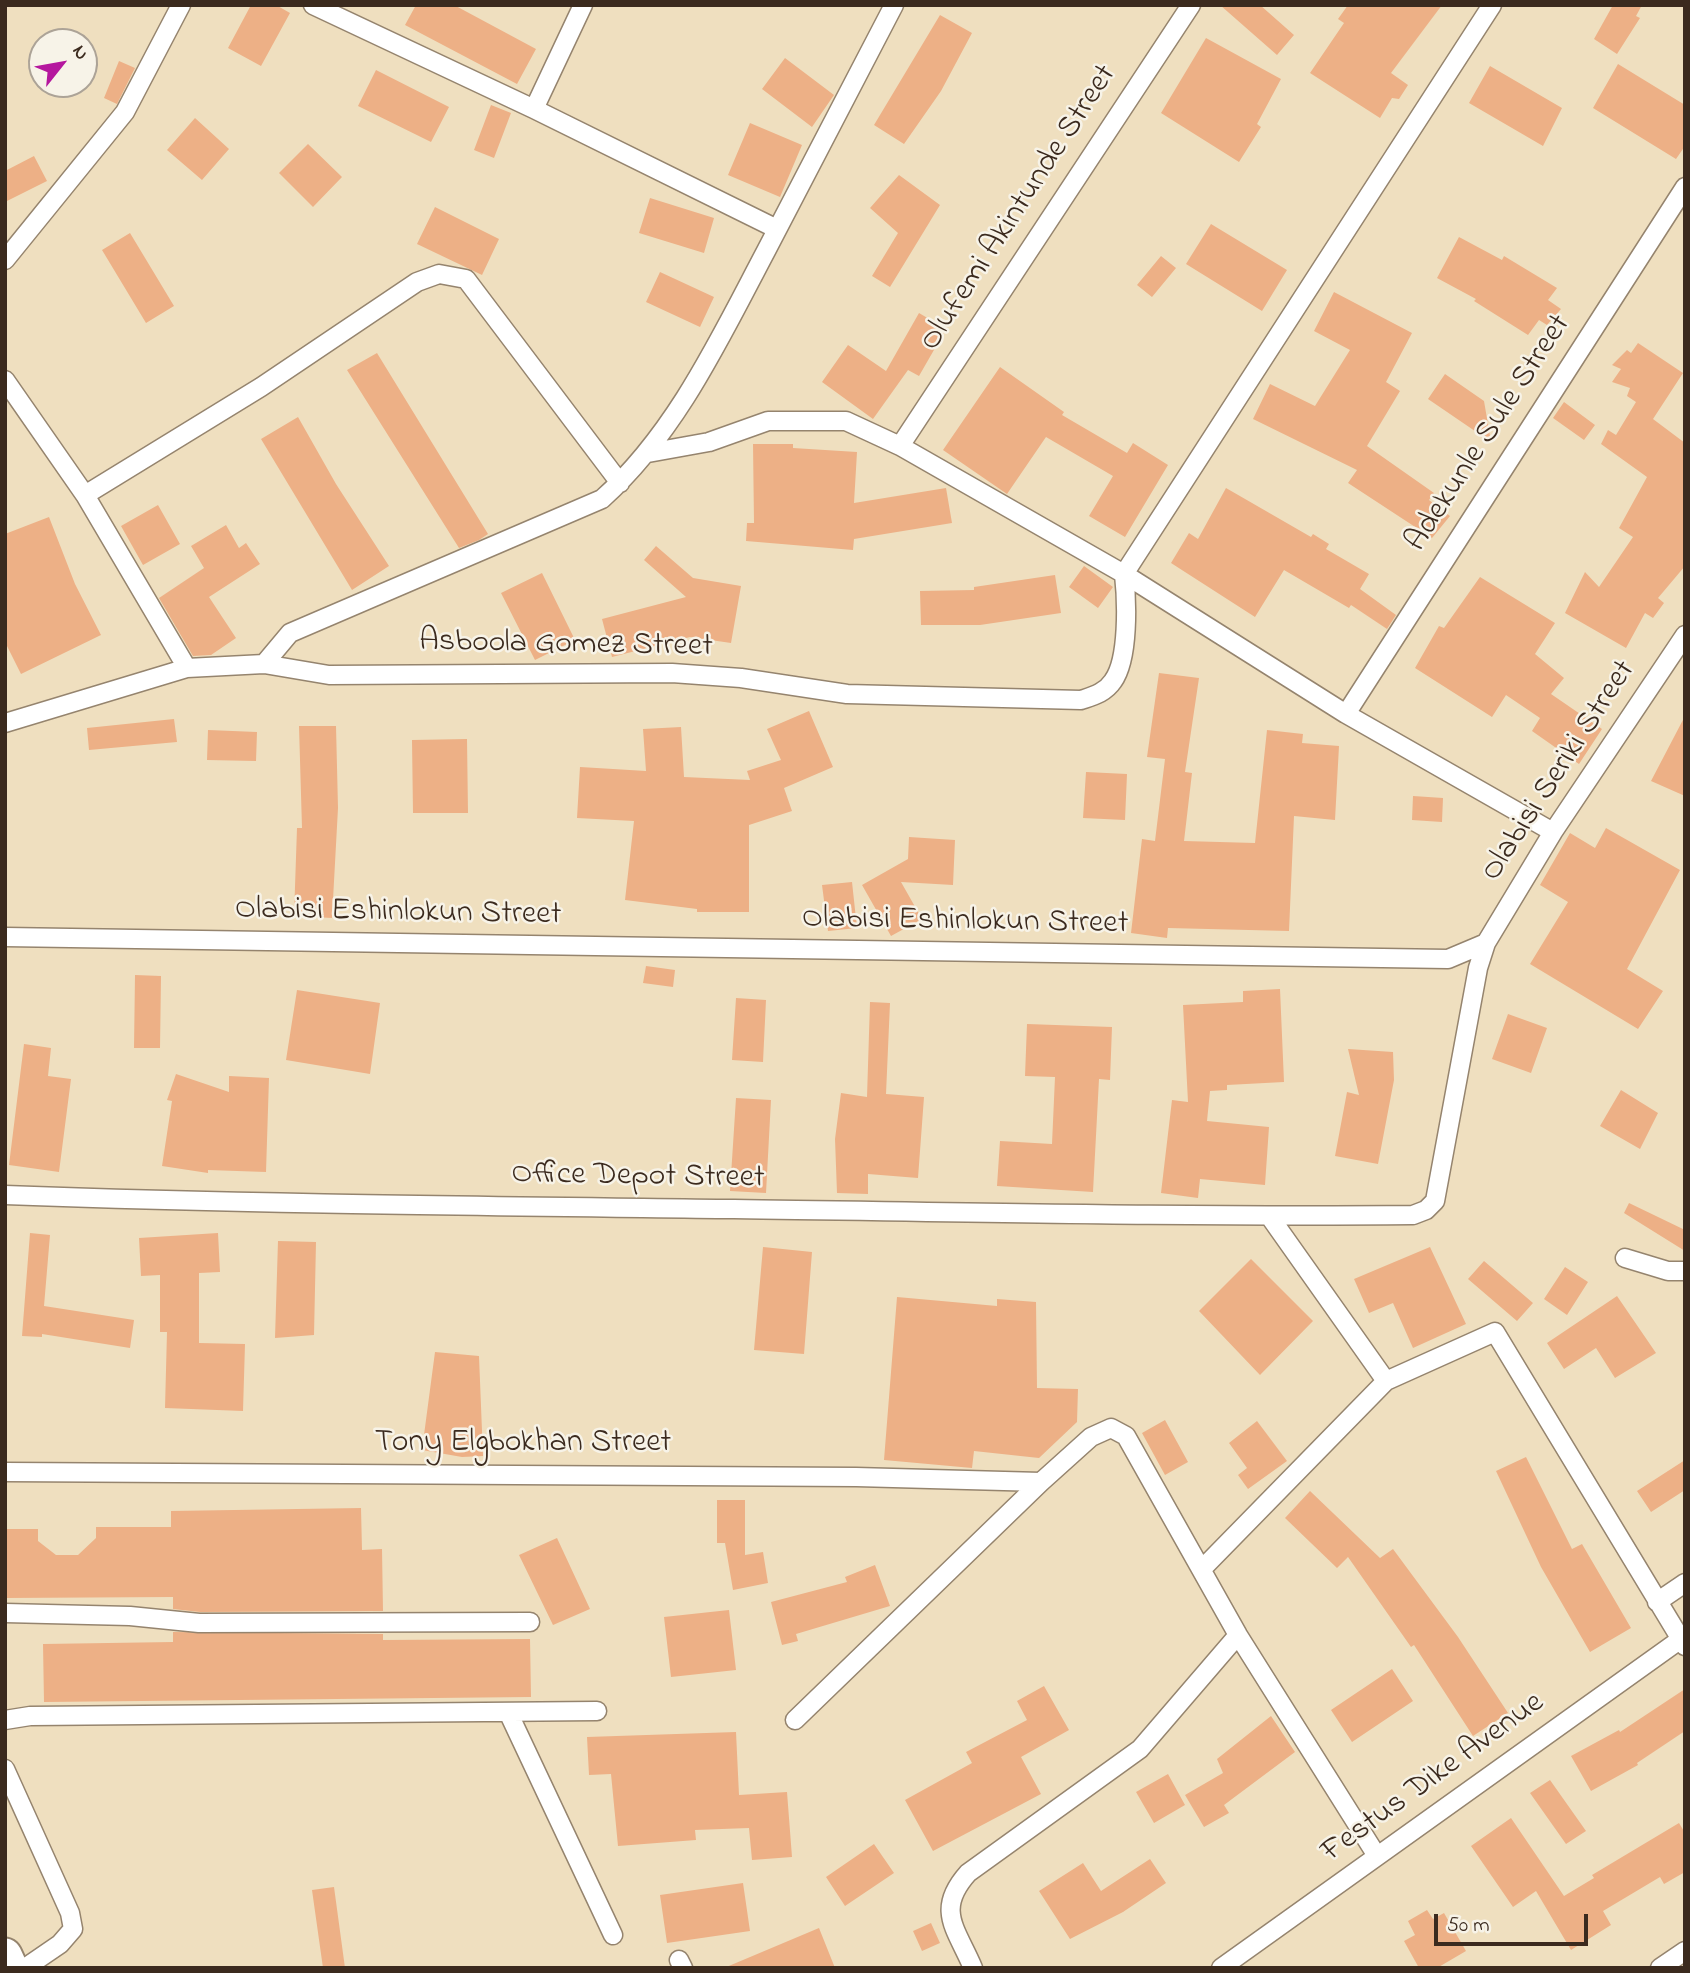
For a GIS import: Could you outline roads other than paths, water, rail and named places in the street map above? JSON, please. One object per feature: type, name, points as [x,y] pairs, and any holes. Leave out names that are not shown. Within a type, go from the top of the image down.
[{"type":"highway","points":[[5,1955],[11,1968]]},
{"type":"street","points":[[313,5],[534,109],[777,229]]},
{"type":"street","points":[[534,109],[583,5]]},
{"type":"street","points":[[264,664],[290,633],[602,499],[620,483],[648,453],[712,353],[894,5]]},
{"type":"street","name":"Olufemi Akintunde Street","points":[[900,446],[1191,5]]},
{"type":"street","points":[[1124,574],[1492,5]]},
{"type":"street","points":[[5,260],[125,112],[174,8]]},
{"type":"street","name":"Adekunle Sule Street","points":[[1346,714],[1685,187]]},
{"type":"street","points":[[85,495],[261,387],[416,282],[439,274],[466,279],[620,483]]},
{"type":"street","points":[[5,380],[85,495],[187,668]]},
{"type":"street","points":[[648,453],[709,442],[768,421],[846,421],[900,446],[1124,574],[1346,714],[1553,832]]},
{"type":"street","name":"Asboola Gomez Street","points":[[5,723],[187,668],[264,664],[329,675],[672,673],[741,678],[847,694],[1081,700],[1101,693],[1114,681],[1129,615],[1124,574]]},
{"type":"street","name":"Olabisi Seriki Street","points":[[1486,943],[1553,832],[1685,635]]},
{"type":"street","name":"Olabisi Eshinlokun Street","points":[[5,937],[1448,959],[1486,943]]},
{"type":"street","points":[[1270,1217],[1413,1215],[1426,1210],[1435,1201],[1478,968],[1486,943]]},
{"type":"street","name":"Office Depot Street","points":[[5,1195],[167,1201],[1270,1217]]},
{"type":"street","points":[[1270,1217],[1385,1381]]},
{"type":"street","points":[[1625,1258],[1668,1272],[1685,1271]]},
{"type":"street","points":[[1202,1569],[1385,1381],[1495,1332],[1683,1643]]},
{"type":"street","points":[[795,1720],[1041,1482],[1091,1437],[1111,1428],[1126,1436],[1238,1635],[1377,1856]]},
{"type":"street","name":"Tony Elgbokhan Street","points":[[5,1472],[856,1477],[1041,1482]]},
{"type":"street","points":[[1657,1602],[1685,1583]]},
{"type":"street","points":[[5,1613],[130,1616],[199,1623],[530,1622]]},
{"type":"street","points":[[973,1968],[950,1915],[952,1891],[968,1873],[1139,1749],[1238,1635]]},
{"type":"street","name":"Festus Dike Avenue","points":[[1221,1968],[1683,1643]]},
{"type":"street","points":[[5,1720],[30,1716],[597,1711]]},
{"type":"street","points":[[508,1712],[613,1935]]},
{"type":"street","points":[[5,1769],[70,1913],[73,1929],[60,1944],[26,1968]]},
{"type":"street","points":[[1660,1968],[1685,1951]]}]
